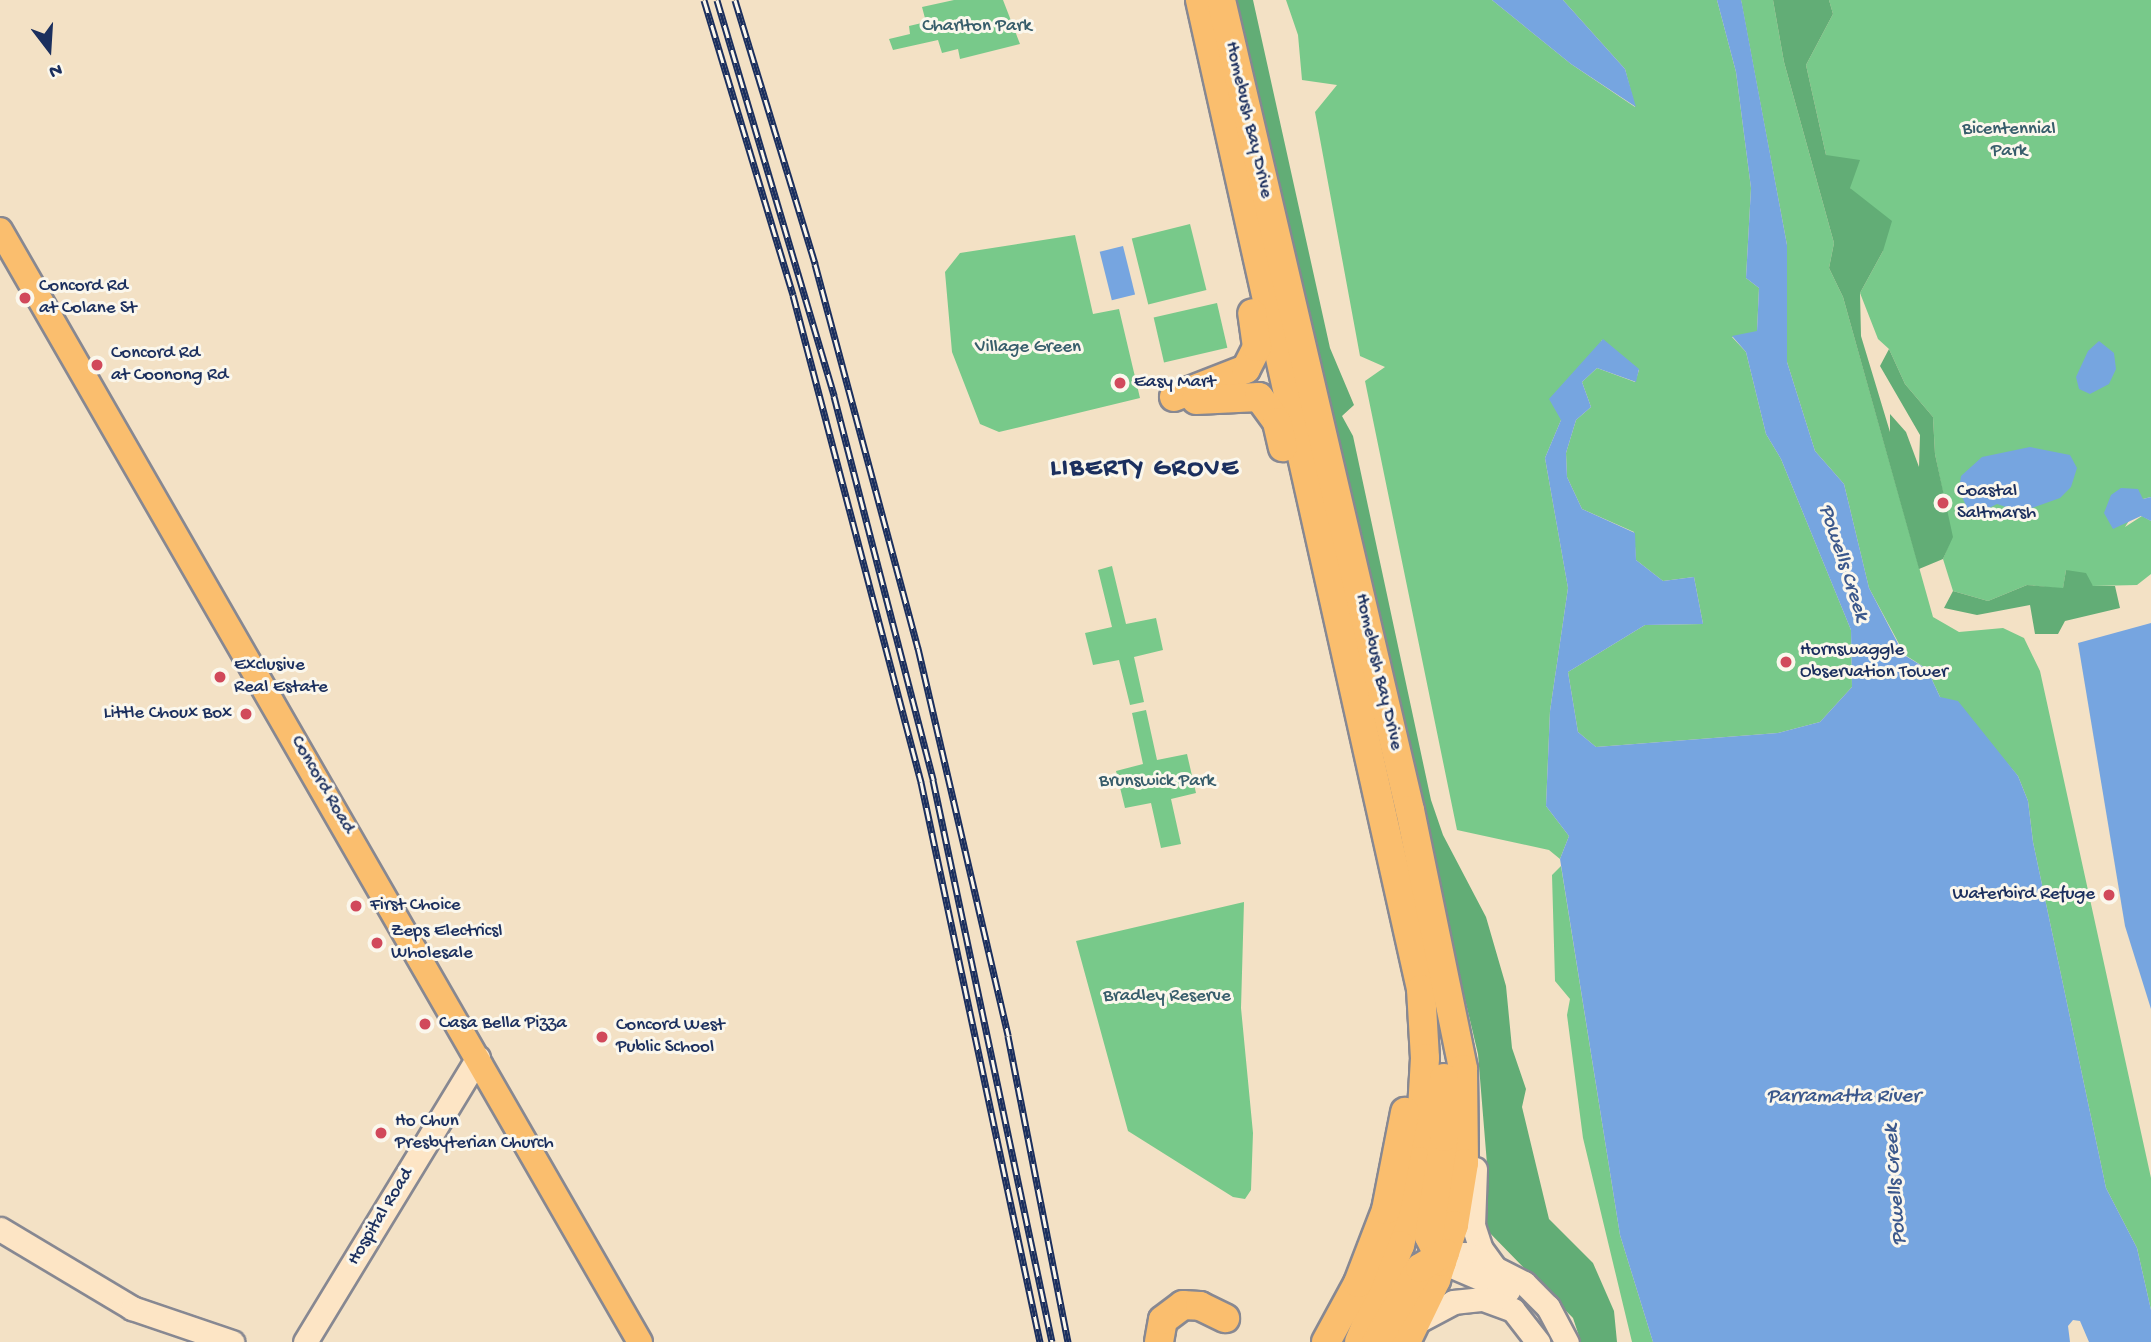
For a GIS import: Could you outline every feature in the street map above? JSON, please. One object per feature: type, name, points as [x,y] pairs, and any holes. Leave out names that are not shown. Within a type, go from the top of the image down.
[{"type":"highway","points":[[1194,0],[1258,347],[1246,369],[1175,399],[1238,395],[1259,397],[1277,422],[1316,584],[1366,739]]},
{"type":"highway","name":"Homebush Bay Drive","points":[[1200,0],[1414,944],[1425,1033],[1419,1161],[1400,1245],[1359,1342]]},
{"type":"highway","name":"Homebush Bay Drive","points":[[1221,0],[1412,820],[1462,1069],[1464,1163],[1441,1257],[1412,1332]]},
{"type":"highway","points":[[1326,1342],[1374,1244],[1402,1144],[1410,1016],[1396,866]]},
{"type":"highway","points":[[1376,1342],[1420,1268],[1441,1257],[1430,1229],[1444,1137],[1443,1064],[1414,944]]},
{"type":"highway","points":[[1159,1342],[1163,1320],[1183,1305],[1200,1306],[1225,1318]]},
{"type":"main road","name":"Concord Road","points":[[0,230],[478,1057],[639,1342]]},
{"type":"street","name":"Hospital Road","points":[[305,1342],[478,1057]]},
{"type":"street","points":[[1462,1069],[1475,1142],[1472,1220],[1478,1243],[1494,1267]]},
{"type":"street","points":[[0,1229],[132,1308],[232,1342]]},
{"type":"street","points":[[1441,1257],[1467,1254],[1494,1267],[1540,1297],[1567,1342]]},
{"type":"street","points":[[1441,1257],[1517,1295],[1538,1315],[1551,1342]]},
{"type":"street","points":[[1412,1332],[1453,1302],[1483,1299],[1513,1310],[1538,1342]]},
{"type":"green space","name":"Charlton Park","points":[[954,0],[1003,0],[1020,44],[960,59],[958,49],[942,53],[938,40],[893,50],[889,39],[910,34],[909,26],[926,22],[922,7]]},
{"type":"green space","points":[[1236,0],[1253,0],[1330,348],[1354,405],[1342,416],[1353,436],[1431,800],[1443,835],[1486,917],[1506,986],[1512,1048],[1526,1089],[1522,1107],[1549,1219],[1593,1263],[1614,1311],[1617,1342],[1581,1342],[1573,1318],[1484,1227],[1487,1164],[1478,1054],[1322,395]]},
{"type":"green space","points":[[1286,0],[1492,0],[1571,64],[1635,107],[1625,69],[1563,0],[1717,0],[1736,72],[1751,188],[1746,278],[1759,288],[1757,332],[1732,337],[1746,352],[1766,434],[1781,459],[1851,630],[1852,687],[1820,722],[1778,733],[1596,747],[1578,732],[1568,672],[1645,625],[1703,624],[1694,577],[1663,581],[1636,560],[1634,532],[1582,509],[1567,477],[1566,453],[1576,420],[1591,407],[1582,382],[1597,368],[1635,382],[1639,370],[1602,340],[1561,420],[1545,458],[1568,588],[1550,711],[1546,806],[1569,836],[1560,859],[1549,850],[1457,830],[1365,381],[1385,367],[1360,356],[1315,112],[1337,85],[1302,80],[1298,35]]},
{"type":"green space","points":[[1741,0],[1773,0],[1784,62],[1834,243],[1829,268],[1843,297],[1933,617],[1959,632],[2003,628],[2024,638],[2040,671],[2151,1178],[2151,1310],[2137,1248],[2106,1188],[2033,842],[2028,801],[2018,776],[1989,742],[1940,697],[1927,669],[1905,655],[1869,588],[1844,484],[1815,451],[1787,362],[1787,245]]},
{"type":"green space","points":[[1773,0],[1829,0],[1833,14],[1806,65],[1826,155],[1860,160],[1850,188],[1892,221],[1883,251],[1860,293],[1861,336],[1890,432],[1890,414],[1906,432],[1919,467],[1920,435],[1880,366],[1889,349],[1905,384],[1933,417],[1935,454],[1953,537],[1943,559],[1919,569],[1843,297],[1829,268],[1834,243],[1784,62]]},
{"type":"green space","name":"Bicentennial Park","points":[[1829,0],[2151,0],[2151,497],[2143,499],[2125,527],[2142,516],[2151,521],[2151,574],[2137,585],[2093,586],[2066,570],[2063,589],[2027,585],[1988,601],[1953,591],[1943,559],[1952,537],[1935,454],[1933,417],[1905,384],[1889,349],[1878,339],[1860,293],[1883,251],[1850,188],[1826,155],[1806,65],[1833,14]]},
{"type":"green space","points":[[1190,224],[1206,290],[1148,304],[1132,239]]},
{"type":"green space","name":"Village Green","points":[[1075,235],[1093,314],[1119,309],[1140,398],[999,432],[980,424],[952,352],[945,272],[960,253]]},
{"type":"green space","points":[[1217,303],[1227,348],[1164,362],[1154,318]]},
{"type":"green space","points":[[1112,566],[1126,624],[1156,618],[1163,650],[1134,657],[1144,702],[1130,705],[1119,660],[1093,665],[1085,633],[1112,627],[1098,570]]},
{"type":"green space","points":[[2066,570],[2086,573],[2093,586],[2115,586],[2120,608],[2065,621],[2058,634],[2035,634],[2030,605],[1977,615],[1944,608],[1953,591],[1988,601],[2027,585],[2063,588]]},
{"type":"green space","name":"Brunswick Park","points":[[1146,710],[1157,760],[1187,754],[1196,793],[1171,799],[1181,844],[1161,848],[1151,803],[1125,808],[1116,771],[1143,764],[1132,713]]},
{"type":"green space","points":[[1561,866],[1620,1235],[1653,1342],[1632,1342],[1583,1138],[1567,1015],[1570,999],[1555,981],[1552,875]]},
{"type":"green space","name":"Bradley Reserve","points":[[1244,902],[1241,1008],[1253,1133],[1251,1190],[1245,1199],[1233,1197],[1128,1131],[1076,941]]},
{"type":"water","points":[[1492,0],[1563,0],[1625,69],[1636,107],[1571,64]]},
{"type":"water","name":"Parramatta River","points":[[1717,0],[1741,0],[1742,4],[1787,245],[1787,362],[1815,451],[1844,484],[1869,588],[1904,655],[1927,669],[1940,697],[1958,701],[2018,776],[2028,801],[2033,842],[2106,1188],[2137,1248],[2151,1310],[2151,1342],[2089,1342],[2080,1321],[2073,1320],[2068,1326],[2070,1342],[1653,1342],[1620,1235],[1560,859],[1569,836],[1546,806],[1550,711],[1568,588],[1545,458],[1561,420],[1549,399],[1603,339],[1639,369],[1636,382],[1597,368],[1582,382],[1591,407],[1576,420],[1566,453],[1567,477],[1582,509],[1635,533],[1636,560],[1663,581],[1694,577],[1703,624],[1645,625],[1568,672],[1578,732],[1596,747],[1778,733],[1820,722],[1852,687],[1851,630],[1781,459],[1766,434],[1746,352],[1732,336],[1757,331],[1759,288],[1746,278],[1751,188],[1736,72]]},
{"type":"water","points":[[1123,246],[1135,295],[1112,300],[1100,252]]},
{"type":"water","points":[[2099,341],[2114,353],[2116,369],[2109,384],[2090,394],[2079,389],[2076,377],[2088,351]]},
{"type":"water","points":[[2030,447],[2070,455],[2077,468],[2071,487],[2060,498],[2021,512],[1997,504],[1971,517],[1959,490],[1961,476],[1982,457]]},
{"type":"water","points":[[2121,488],[2138,489],[2143,499],[2151,497],[2151,521],[2141,516],[2113,529],[2104,513],[2111,495]]},
{"type":"water","points":[[2151,623],[2151,1009],[2125,926],[2078,643]]},
{"type":"railway","points":[[704,0],[793,295],[921,782],[1040,1342]]},
{"type":"railway","points":[[717,0],[834,396],[933,780],[1052,1342]]},
{"type":"railway","points":[[735,0],[815,264],[918,648],[1008,1036],[1068,1342]]},
{"type":"place","name":"Concord Rd at Colane St","points":[[25,298]]},
{"type":"place","name":"Concord Rd at Coonong Rd","points":[[97,365]]},
{"type":"place","name":"Easy Mart","points":[[1120,383]]},
{"type":"place","name":"Coastal Saltmarsh","points":[[1943,503]]},
{"type":"place","name":"Hornswaggle Observation Tower","points":[[1786,662]]},
{"type":"place","name":"Exclusive Real Estate","points":[[220,677]]},
{"type":"place","name":"Little Choux Box","points":[[246,714]]},
{"type":"place","name":"Waterbird Refuge","points":[[2109,895]]},
{"type":"place","name":"First Choice","points":[[356,906]]},
{"type":"place","name":"Zeps Electricsl Wholesale","points":[[377,943]]},
{"type":"place","name":"Casa Bella Pizza","points":[[425,1024]]},
{"type":"place","name":"Concord West Public School","points":[[602,1037]]},
{"type":"place","name":"Ho Chun Presbyterian Church","points":[[381,1133]]},
{"type":"district","name":"LIBERTY GROVE","points":[[1145,470]]},
{"type":"water label","name":"Powells Creek","points":[[1842,563]]},
{"type":"water label","name":"Powells Creek","points":[[1897,1185]]}]
